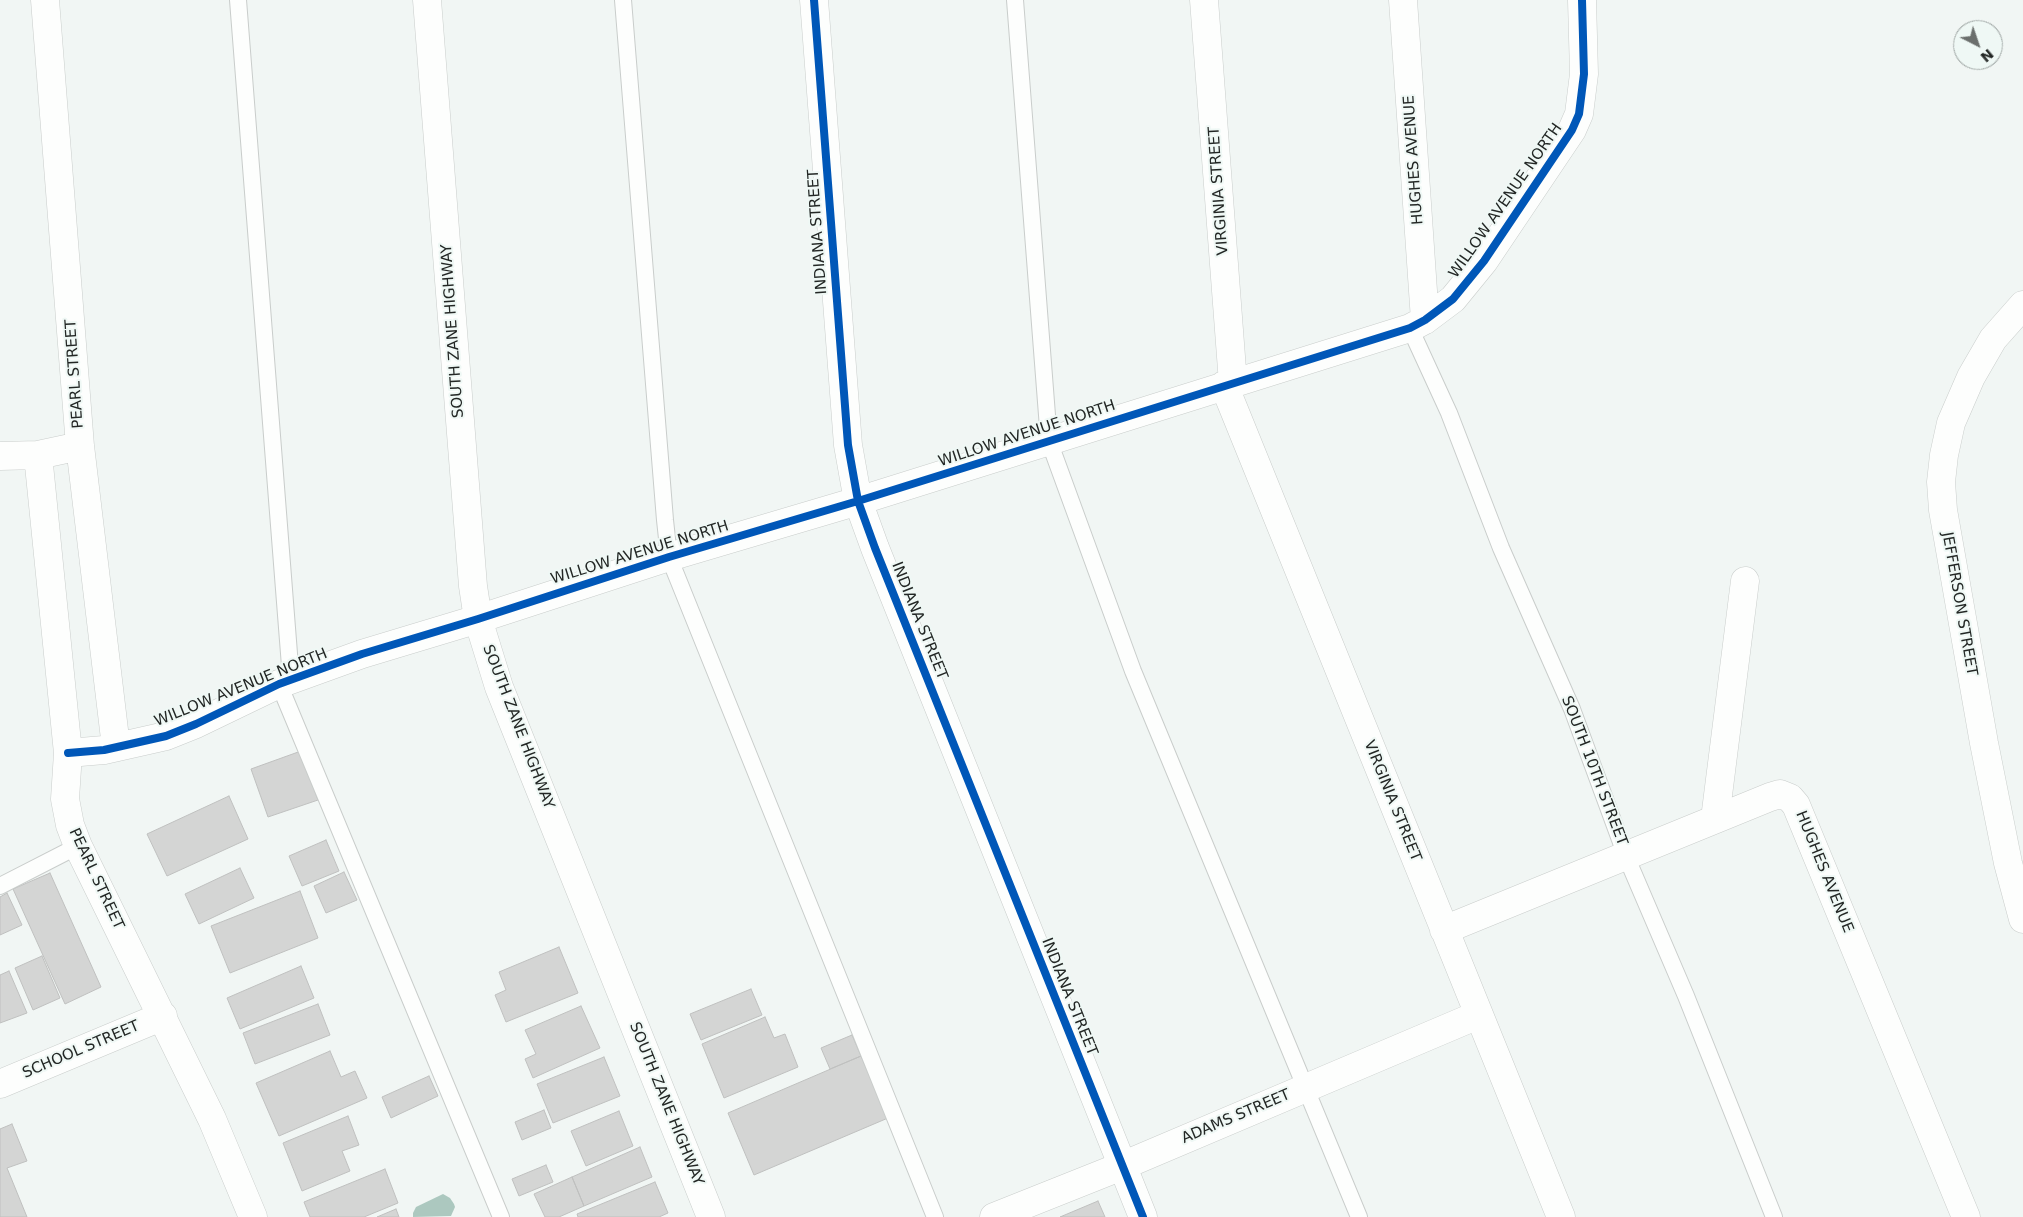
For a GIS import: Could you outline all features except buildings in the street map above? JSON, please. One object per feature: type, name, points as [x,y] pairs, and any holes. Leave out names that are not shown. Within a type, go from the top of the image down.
[{"type":"street","name":"PEARL STREET","points":[[45,0],[80,446],[116,747]]},
{"type":"street","name":"SOUTH ZANE HIGHWAY","points":[[427,0],[473,586],[478,619],[499,686],[711,1217]]},
{"type":"street","name":"INDIANA STREET","points":[[814,0],[848,445],[858,501],[875,548],[1143,1217]]},
{"type":"street","name":"VIRGINIA STREET","points":[[1204,0],[1229,384],[1444,930],[1561,1217]]},
{"type":"street","name":"HUGHES AVENUE","points":[[1403,0],[1417,324]]},
{"type":"street","name":"WILLOW AVENUE NORTH","points":[[68,753],[116,747],[174,733],[285,681],[362,654],[478,619],[669,557],[858,501],[1417,324],[1453,300],[1484,261],[1572,130],[1579,114],[1584,74],[1582,0]]},
{"type":"street","name":"JEFFERSON STREET","points":[[2023,305],[1993,339],[1971,377],[1951,423],[1944,455],[1941,482],[1943,510],[1984,743],[2008,863],[2023,919]]},
{"type":"street","points":[[0,456],[38,454],[80,446]]},
{"type":"street","name":"PEARL STREET","points":[[38,454],[68,753],[64,799],[70,825],[78,846],[212,1119],[253,1217]]},
{"type":"street","points":[[1444,930],[1715,820],[1745,581]]},
{"type":"street","name":"HUGHES AVENUE","points":[[1715,820],[1770,796],[1780,794],[1790,798],[1796,805],[1966,1217]]},
{"type":"street","name":"ADAMS STREET","points":[[994,1217],[1122,1166],[1478,1015]]},
{"type":"street","name":"SCHOOL STREET","points":[[0,1084],[163,1016]]},
{"type":"lane","points":[[238,0],[285,681],[501,1217]]},
{"type":"lane","points":[[623,0],[669,557],[936,1217]]},
{"type":"lane","points":[[1015,0],[1049,441],[1133,671],[1359,1217]]},
{"type":"lane","name":"SOUTH 10TH STREET","points":[[1417,324],[1501,548],[1572,709],[1626,856],[1686,996],[1774,1217]]},
{"type":"lane","points":[[0,886],[78,846]]},
{"type":"shaded area","points":[[443,1194],[450,1198],[454,1204],[455,1207],[451,1216],[413,1217],[416,1207]]},
{"type":"cycle path","points":[[814,0],[848,445],[858,501],[875,548],[1143,1217]]},
{"type":"cycle path","points":[[68,753],[104,750],[166,736],[196,724],[279,684],[362,654],[1410,328],[1425,320],[1453,299],[1484,261],[1572,130],[1579,114],[1584,74],[1582,0]]}]
